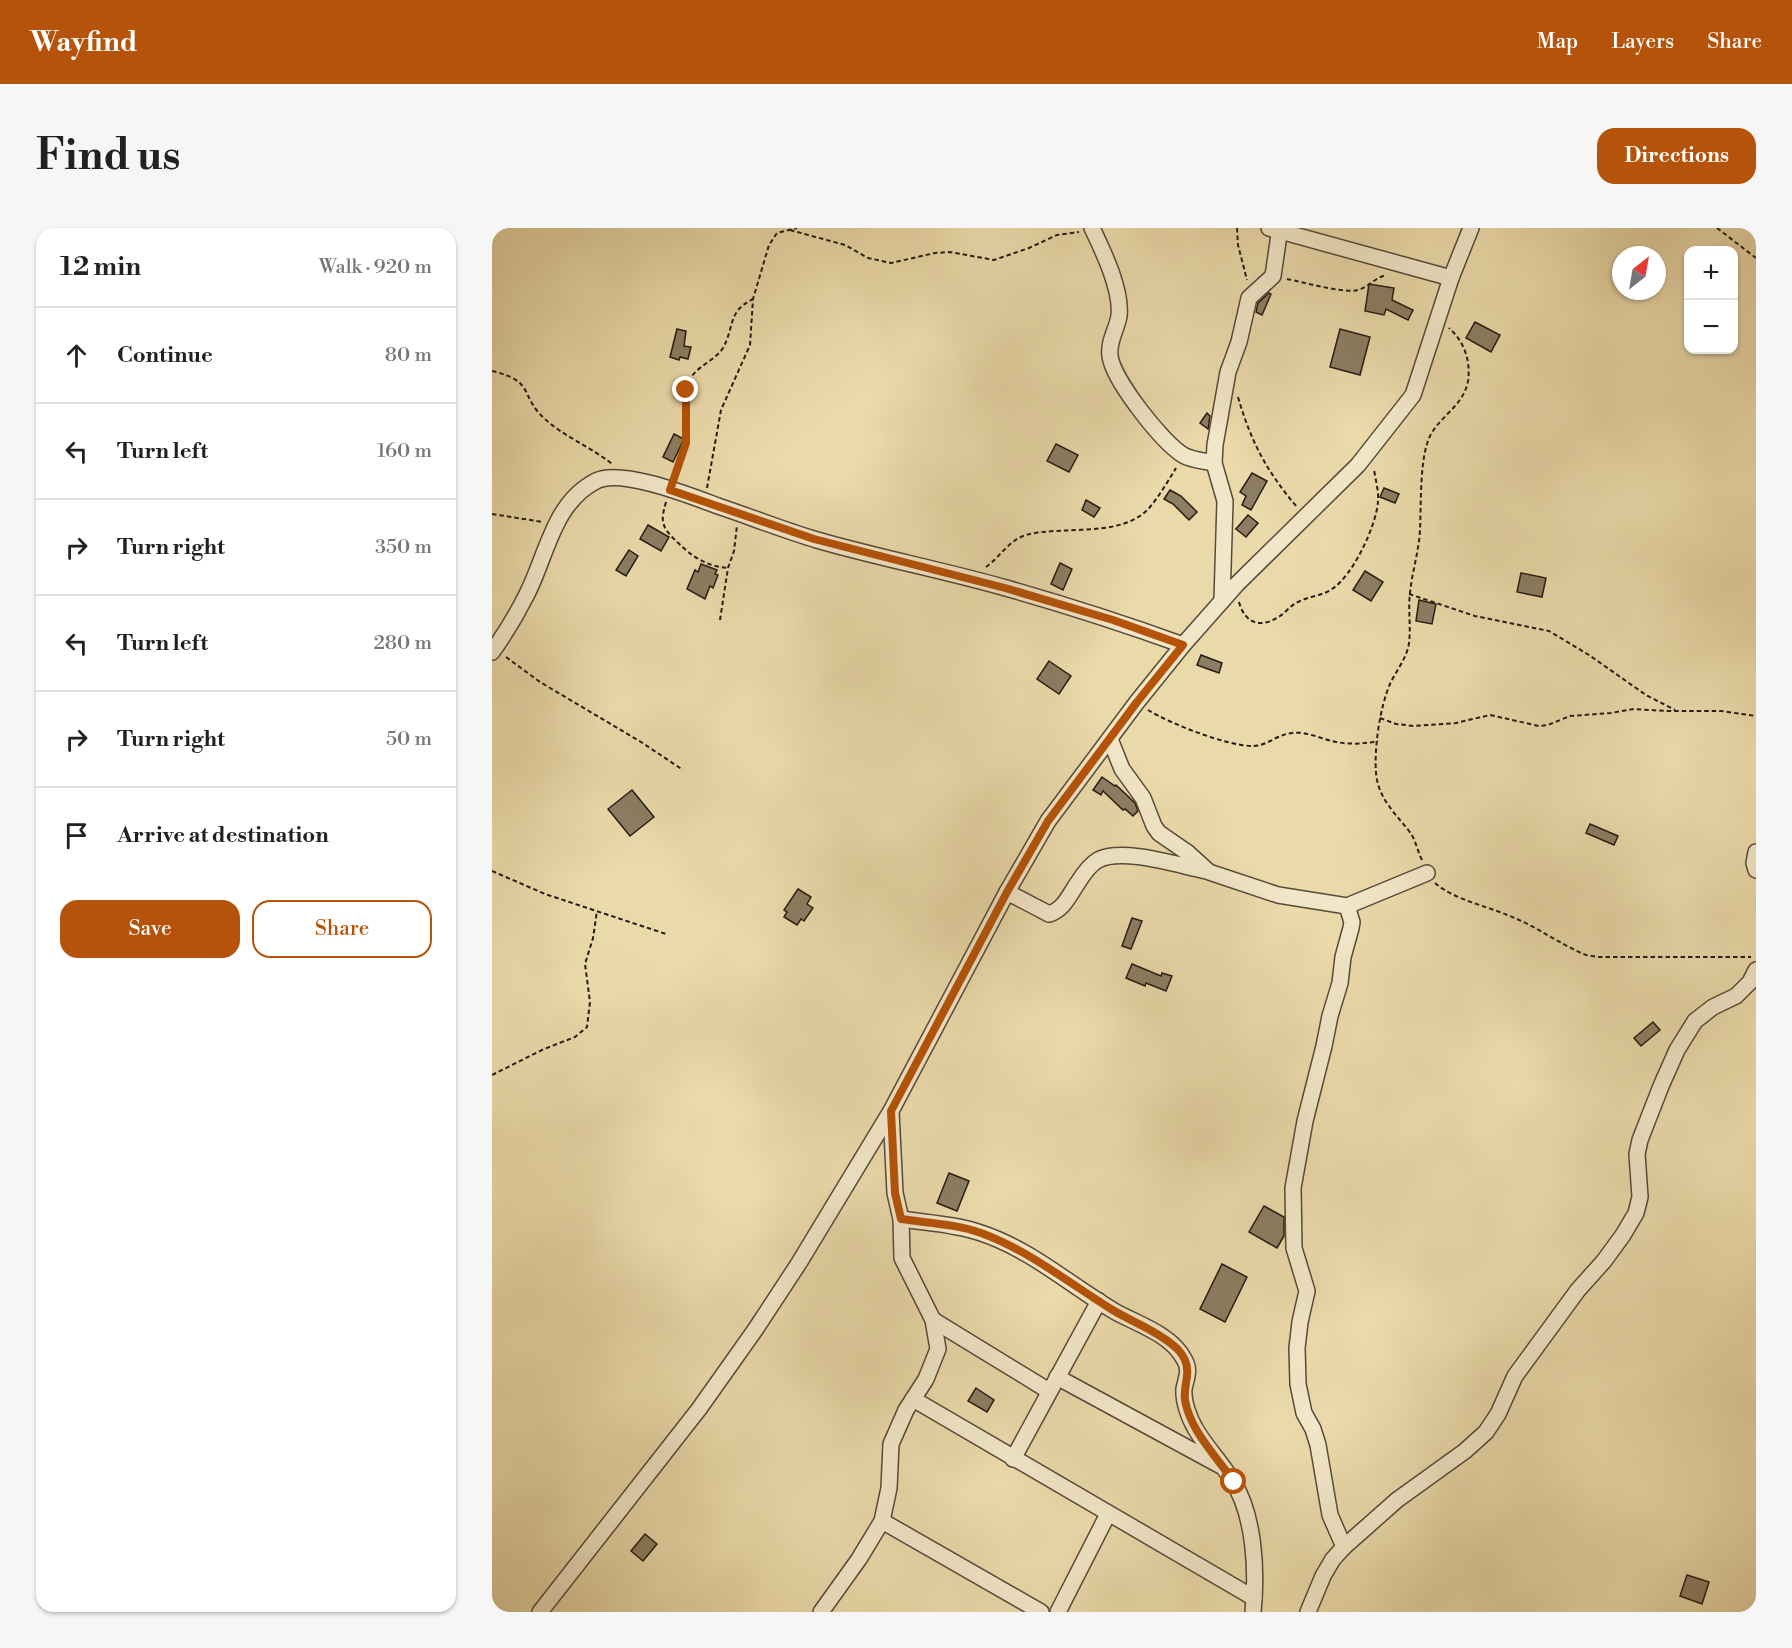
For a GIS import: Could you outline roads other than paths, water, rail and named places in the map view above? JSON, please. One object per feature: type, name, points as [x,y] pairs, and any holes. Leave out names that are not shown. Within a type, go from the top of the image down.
[{"type":"street","points":[[540,1612],[699,1408],[755,1330],[799,1263],[891,1111],[1007,892],[1048,821],[1137,702],[1183,645],[1237,584],[1358,465],[1413,395],[1451,278],[1471,228]]},
{"type":"street","points":[[1092,229],[1117,295],[1119,315],[1110,345],[1110,356],[1115,374],[1169,443],[1184,456],[1214,463]]},
{"type":"street","points":[[1222,601],[1225,501],[1214,463],[1215,445],[1228,372],[1239,342],[1249,297],[1273,276],[1276,229],[1451,278]]},
{"type":"street","points":[[495,648],[527,595],[555,524],[563,510],[580,491],[597,480],[611,476],[628,477],[696,498],[814,539],[965,578],[1113,620],[1183,645]]},
{"type":"street","points":[[1110,739],[1122,769],[1143,798],[1154,826],[1209,872]]},
{"type":"street","points":[[1756,852],[1754,863],[1756,870]]},
{"type":"street","points":[[1007,892],[1049,914],[1059,909],[1092,864],[1100,859],[1123,855],[1209,872],[1278,896],[1347,906],[1427,873]]},
{"type":"street","points":[[1344,1547],[1330,1515],[1318,1445],[1313,1429],[1304,1413],[1298,1384],[1297,1348],[1300,1322],[1308,1291],[1294,1248],[1293,1188],[1305,1121],[1340,983],[1343,957],[1351,928],[1352,921],[1347,906]]},
{"type":"street","points":[[1312,1610],[1323,1576],[1333,1559],[1344,1547],[1397,1500],[1466,1451],[1486,1432],[1498,1414],[1515,1376],[1578,1290],[1623,1235],[1636,1213],[1640,1197],[1637,1154],[1640,1140],[1677,1050],[1695,1021],[1713,1007],[1736,996],[1750,982],[1756,970]]},
{"type":"street","points":[[821,1612],[882,1521],[889,1488],[891,1444],[897,1428],[926,1379],[938,1349],[933,1320],[902,1258],[901,1219],[895,1193],[891,1111]]},
{"type":"street","points":[[901,1219],[954,1227],[980,1233],[1005,1243],[1154,1332],[1175,1347],[1185,1360],[1188,1371],[1184,1389],[1185,1402],[1195,1428],[1234,1482],[1245,1510],[1253,1546],[1256,1586],[1253,1605],[1108,1514],[913,1399]]},
{"type":"street","points":[[1013,1459],[1099,1301]]},
{"type":"street","points":[[933,1320],[1049,1391]]},
{"type":"street","points":[[1057,1377],[1224,1468]]},
{"type":"street","points":[[1058,1612],[1108,1514]]},
{"type":"street","points":[[882,1521],[1041,1612]]}]
